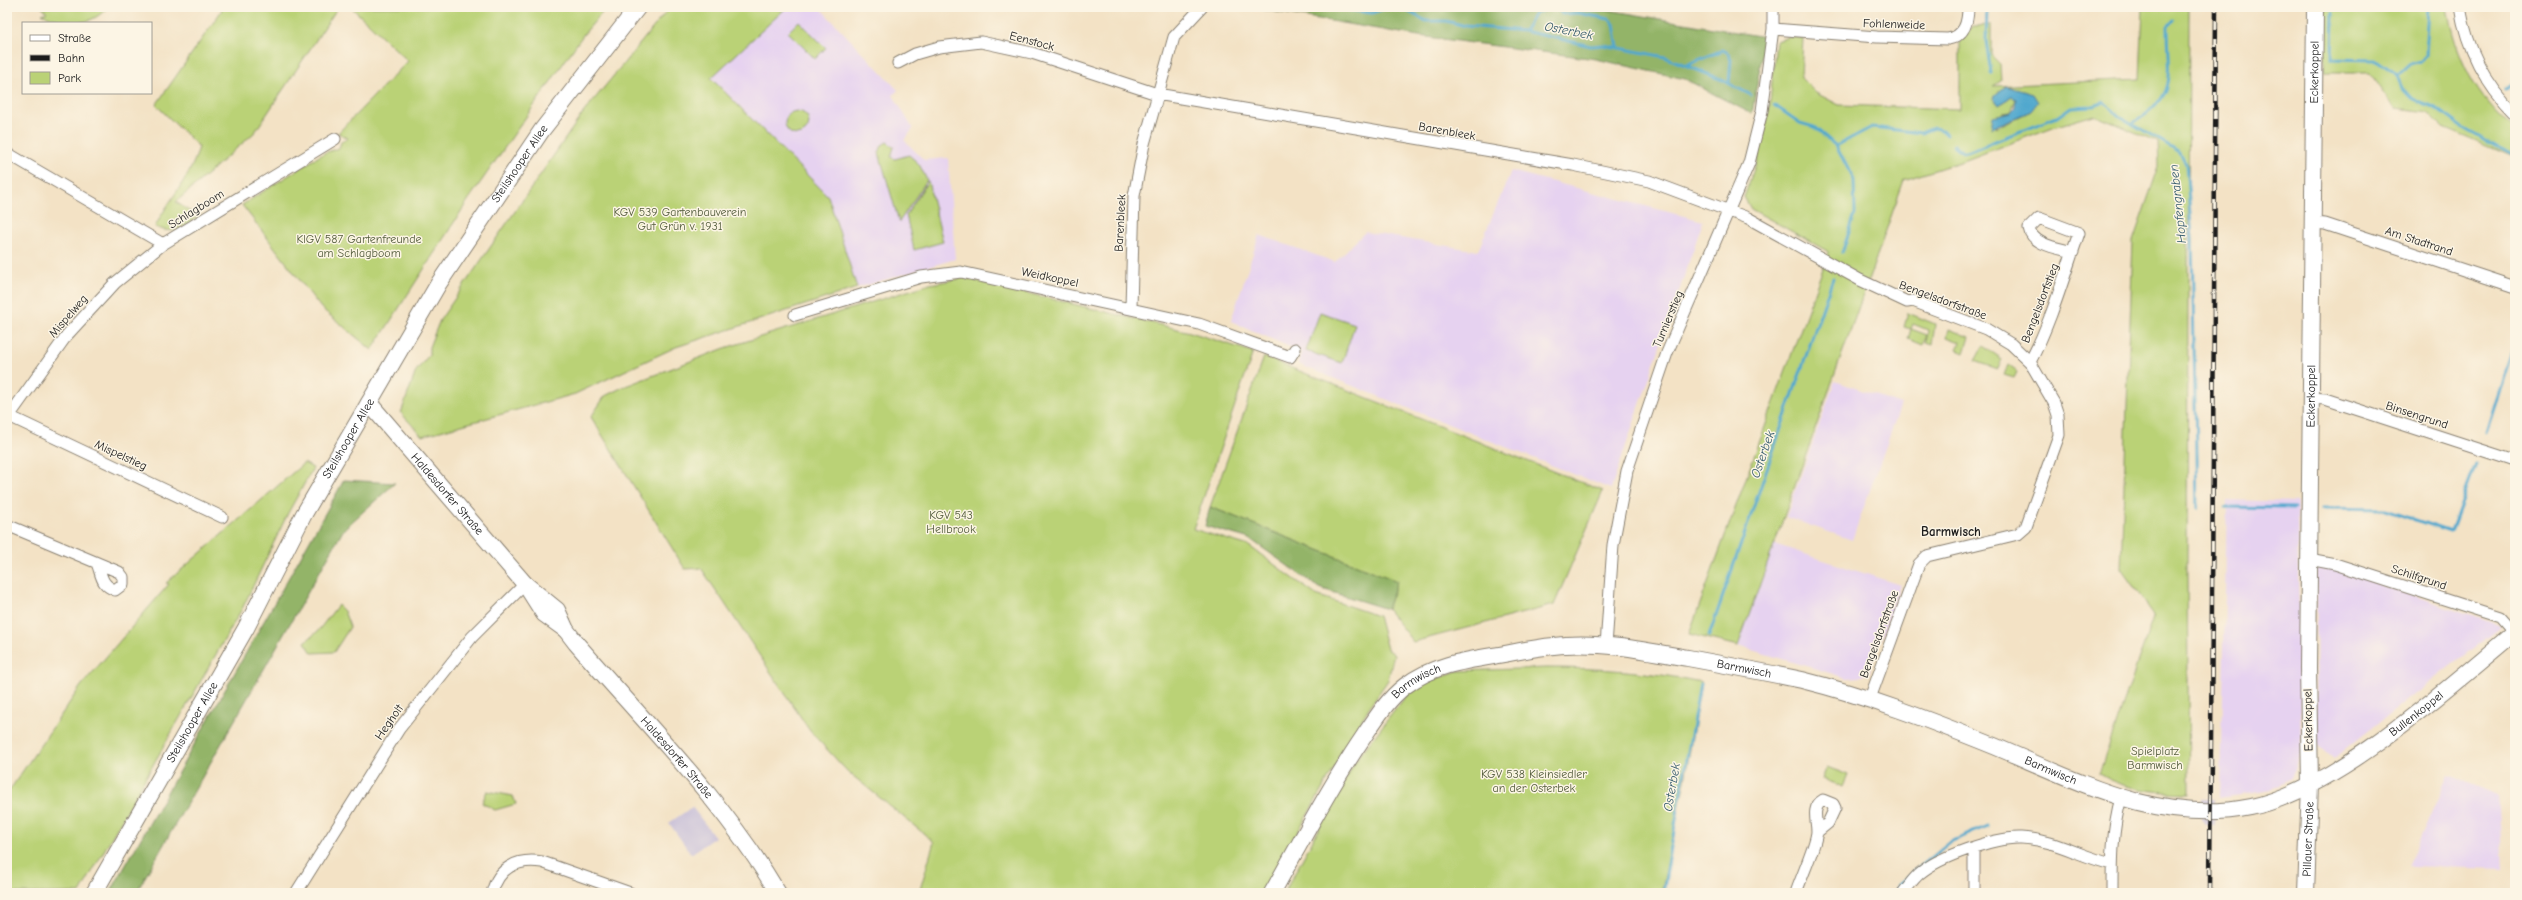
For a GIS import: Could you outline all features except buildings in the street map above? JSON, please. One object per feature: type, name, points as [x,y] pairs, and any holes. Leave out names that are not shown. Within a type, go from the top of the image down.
[{"type":"street","name":"Steilshooper Allee","points":[[94,893],[246,628],[304,514],[439,284],[514,170],[576,85],[638,7]]},
{"type":"street","name":"Barenbleek","points":[[1131,308],[1134,196],[1144,144],[1174,37],[1202,7]]},
{"type":"street","name":"Turnierstieg","points":[[1606,646],[1613,545],[1627,471],[1667,353],[1729,210],[1748,162],[1762,111],[1773,29],[1773,7]]},
{"type":"street","name":"Fohlenweide","points":[[1773,29],[1876,37],[1948,39],[1956,37],[1964,30],[1968,18],[1968,7]]},
{"type":"street","name":"Eckerkoppel","points":[[2310,784],[2309,559],[2314,223],[2315,7]]},
{"type":"street","points":[[2460,7],[2467,40],[2481,73],[2491,88],[2515,114]]},
{"type":"street","name":"Eenstock","points":[[898,63],[915,54],[939,47],[980,42],[1032,53],[1157,94]]},
{"type":"street","name":"Barenbleek","points":[[1157,94],[1573,165],[1649,180],[1729,210]]},
{"type":"street","name":"Schlagboom","points":[[7,153],[164,244],[335,139]]},
{"type":"street","name":"Bengelsdorfstraße","points":[[1729,210],[1860,280],[1907,302],[1913,301],[1986,329],[2011,344],[2030,362],[2058,414],[2059,435],[2026,527],[2018,534],[1927,556],[1920,564],[1869,701]]},
{"type":"street","name":"Am Stadtrand","points":[[2314,223],[2325,224],[2515,287]]},
{"type":"street","name":"Mispelweg","points":[[8,417],[44,364],[84,316],[115,283],[164,244]]},
{"type":"street","name":"Bengelsdorfstieg","points":[[2030,362],[2041,341],[2072,252]]},
{"type":"street","name":"Weidkoppel","points":[[795,315],[921,277],[961,272],[1199,324],[1290,357],[1294,349]]},
{"type":"street","name":"Binsengrund","points":[[2311,398],[2325,399],[2515,461]]},
{"type":"street","name":"Haldesdorfer Straße","points":[[369,403],[525,584],[539,609],[547,618],[566,630],[696,778],[744,841],[778,893]]},
{"type":"street","name":"Mispelstieg","points":[[8,417],[222,517]]},
{"type":"street","points":[[7,525],[98,563]]},
{"type":"street","name":"Schilfgrund","points":[[2309,559],[2335,564],[2500,617],[2514,633]]},
{"type":"street","name":"Hegholt","points":[[296,893],[399,729],[472,637],[525,584]]},
{"type":"street","name":"Bullenkoppel","points":[[2310,784],[2361,754],[2514,633]]},
{"type":"street","name":"Barmwisch","points":[[1272,893],[1343,766],[1381,711],[1403,687],[1423,674],[1449,664],[1559,646],[1606,646],[1735,666],[1805,681],[1944,726],[2121,798],[2174,810],[2221,812],[2275,801],[2310,784]]},
{"type":"street","name":"Pillauer Straße","points":[[2306,893],[2310,784]]},
{"type":"street","points":[[2112,893],[2112,864],[2116,815],[2121,798]]},
{"type":"street","points":[[1796,893],[1817,832]]},
{"type":"street","points":[[1903,893],[1919,874],[1956,853],[1995,841],[2021,838],[2058,845],[2095,860],[2112,864]]},
{"type":"street","points":[[1974,848],[1974,893]]},
{"type":"street","points":[[492,893],[495,882],[503,870],[516,864],[531,861],[542,862],[630,893]]},
{"type":"shaded area","points":[[787,7],[819,7],[898,90],[893,95],[913,129],[904,140],[924,160],[948,158],[955,259],[857,288],[828,196],[711,77]]},
{"type":"shaded area","points":[[1511,171],[1703,221],[1611,489],[1298,364],[1301,352],[1231,321],[1259,235],[1335,262],[1365,232],[1478,251]]},
{"type":"shaded area","points":[[1835,381],[1901,404],[1852,540],[1786,517]]},
{"type":"shaded area","points":[[2227,500],[2297,502],[2301,753],[2291,779],[2271,790],[2221,798]]},
{"type":"shaded area","points":[[1774,544],[1900,585],[1869,673],[1859,677],[1847,678],[1738,646]]},
{"type":"shaded area","points":[[2317,562],[2501,626],[2333,759],[2316,744]]},
{"type":"shaded area","points":[[2448,775],[2498,795],[2503,869],[2408,866]]},
{"type":"shaded area","points":[[2202,799],[2215,799],[2215,825],[2206,825],[2202,820]]},
{"type":"shaded area","points":[[692,807],[715,837],[691,854],[669,823]]},
{"type":"green space","points":[[41,7],[108,7],[93,19],[85,22],[69,22],[42,14],[47,12]]},
{"type":"green space","points":[[219,7],[338,7],[255,132],[176,202],[198,217],[178,230],[173,231],[162,229],[155,227],[191,168],[199,147],[156,105],[222,10]]},
{"type":"green space","name":"KlGV 587 Gartenfreunde am Schlagboom","points":[[351,7],[607,7],[583,35],[469,199],[372,350],[321,308],[242,205],[324,153],[339,148],[341,142],[348,138],[338,133],[408,61]]},
{"type":"green space","name":"KGV 539 Gartenbauverein Gut Grün v. 1931","points":[[670,7],[787,7],[711,78],[828,196],[857,288],[676,347],[575,394],[422,436],[401,413],[416,371],[429,355],[429,347],[440,320],[583,113]]},
{"type":"green space","points":[[1247,7],[1591,7],[1765,37],[1752,114],[1685,79],[1596,59],[1419,36]]},
{"type":"green space","name":"Spielplatz Barmwisch","points":[[2143,7],[2189,7],[2187,574],[2189,793],[2142,790],[2109,780],[2099,774],[2154,615],[2121,569],[2133,241],[2159,166],[2158,142],[2094,115],[2053,127],[1966,160],[1904,180],[1738,646],[1689,634],[1829,252],[1751,209],[1744,197],[1759,155],[1769,113],[1776,41],[1789,37],[1803,38],[1801,78],[1816,93],[1839,105],[1960,109],[1960,42],[1973,26],[1991,25],[1991,55],[2000,64],[2001,81],[1993,86],[2140,79]],"holes":[[[2006,86],[2015,88],[2031,111],[1995,128],[2002,113],[2011,112],[2016,99],[2012,97],[1999,105],[1994,99],[1995,95]]]},
{"type":"green space","points":[[2325,7],[2447,7],[2456,43],[2469,75],[2489,105],[2515,130],[2515,158],[2443,128],[2428,113],[2395,109],[2370,73],[2324,73]]},
{"type":"green space","points":[[799,21],[826,48],[815,59],[788,32]]},
{"type":"green space","points":[[797,111],[805,115],[809,123],[805,131],[797,135],[789,131],[785,123],[789,115]]},
{"type":"green space","points":[[887,142],[894,147],[891,157],[895,159],[909,155],[919,164],[927,180],[899,222],[879,153],[882,145]]},
{"type":"green space","points":[[928,181],[943,242],[914,250],[906,215]]},
{"type":"green space","name":"KGV 543 Hellbrook","points":[[964,278],[1190,332],[1253,352],[1193,529],[1249,546],[1316,595],[1378,616],[1387,649],[1394,654],[1388,680],[1368,709],[1263,893],[919,893],[934,842],[847,771],[810,731],[701,568],[685,569],[591,417],[605,396],[623,387],[725,348],[930,284]]},
{"type":"green space","points":[[1320,312],[1355,324],[1342,363],[1306,351]]},
{"type":"green space","points":[[1908,313],[1935,324],[1932,345],[1926,343],[1928,330],[1913,324],[1911,329],[1904,327]]},
{"type":"green space","points":[[1911,329],[1927,335],[1923,345],[1908,339]]},
{"type":"green space","points":[[1949,329],[1969,337],[1964,353],[1957,350],[1960,342],[1947,337]]},
{"type":"green space","points":[[1983,346],[2002,359],[1998,369],[1975,361]]},
{"type":"green space","points":[[1264,357],[1603,491],[1554,605],[1413,642],[1387,609],[1397,581],[1210,507]]},
{"type":"green space","points":[[2008,365],[2017,372],[2014,378],[2004,375]]},
{"type":"green space","points":[[304,463],[313,468],[288,513],[243,607],[80,893],[7,893],[7,794],[81,686],[169,584],[166,583]]},
{"type":"green space","points":[[344,480],[395,483],[344,529],[136,893],[110,893]]},
{"type":"green space","points":[[1210,507],[1397,581],[1387,609],[1319,588],[1250,539],[1205,526]]},
{"type":"green space","points":[[338,605],[344,611],[350,627],[334,652],[312,653],[305,642],[318,631]]},
{"type":"green space","name":"KGV 538 Kleinsiedler an der Osterbek","points":[[1546,668],[1624,671],[1663,675],[1701,682],[1685,780],[1661,893],[1284,893],[1356,760],[1413,687],[1457,671]]},
{"type":"green space","points":[[1827,767],[1848,775],[1843,787],[1822,779]]},
{"type":"green space","points":[[487,791],[513,796],[516,804],[495,810],[482,803]]},
{"type":"water","points":[[2006,86],[2033,94],[2038,102],[2031,111],[1991,128],[1993,116],[2011,112],[2015,108],[2016,99],[2012,97],[1999,105],[1994,99],[1995,95]]},
{"type":"waterway","name":"Osterbek","points":[[1327,7],[1372,13],[1388,7]]},
{"type":"waterway","name":"Osterbek","points":[[1400,7],[1426,21],[1446,21],[1466,26],[1524,31],[1591,46],[1604,45],[1665,57],[1720,79],[1751,95]]},
{"type":"waterway","points":[[1524,31],[1535,14],[1549,7]]},
{"type":"waterway","points":[[1556,7],[1562,14],[1578,13],[1609,19],[1614,24],[1618,48]]},
{"type":"waterway","points":[[1987,7],[1986,41],[1991,73]]},
{"type":"waterway","points":[[2398,76],[2411,64],[2421,61],[2425,56],[2428,7]]},
{"type":"waterway","points":[[2333,13],[2332,59],[2375,60],[2398,76],[2403,88],[2413,99],[2434,107],[2461,127],[2515,157]]},
{"type":"waterway","points":[[2133,123],[2148,113],[2165,93],[2169,71],[2168,26],[2174,21]]},
{"type":"waterway","name":"Osterbek","points":[[1689,64],[1723,50],[1728,53],[1731,60],[1729,83]]},
{"type":"waterway","points":[[2504,89],[2515,81]]},
{"type":"waterway","name":"Hopfengraben","points":[[1954,145],[1963,152],[1967,152],[2057,117],[2071,107],[2093,106],[2104,102],[2119,116],[2180,152],[2186,164],[2192,238],[2197,508]]},
{"type":"waterway","name":"Osterbek","points":[[1774,105],[1800,123],[1814,127],[1836,146],[1854,180],[1855,214],[1842,253]]},
{"type":"waterway","name":"Hopfengraben","points":[[1836,146],[1872,127],[1921,133],[1934,128],[1942,130],[1947,135]]},
{"type":"waterway","name":"Osterbek","points":[[1709,636],[1833,278]]},
{"type":"waterway","name":"Hopfengraben","points":[[2486,433],[2515,342]]},
{"type":"waterway","name":"Hopfengraben","points":[[2323,508],[2383,509],[2451,532],[2476,464]]},
{"type":"waterway","name":"Hopfengraben","points":[[2224,507],[2294,508]]},
{"type":"waterway","name":"Osterbek","points":[[1663,893],[1700,684]]},
{"type":"waterway","points":[[1893,893],[1898,885],[1951,842],[1987,826]]},
{"type":"railway","points":[[2210,893],[2216,7]]},
{"type":"district","name":"Barmwisch","points":[[1951,531]]}]
